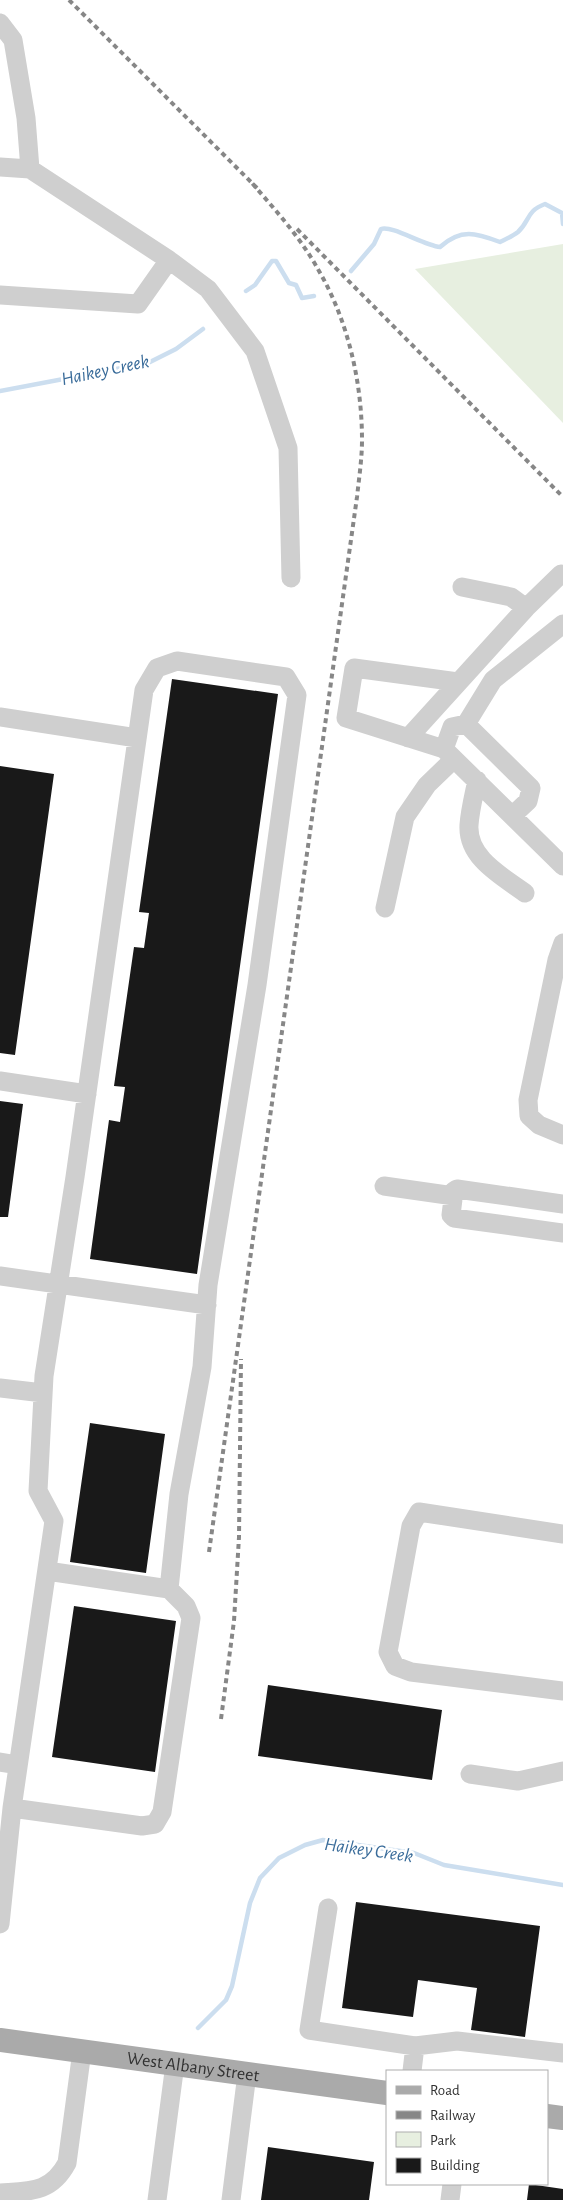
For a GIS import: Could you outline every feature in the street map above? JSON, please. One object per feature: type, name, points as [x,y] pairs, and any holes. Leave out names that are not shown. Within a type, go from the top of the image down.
[{"type":"main road","name":"West Albany Street","points":[[0,2040],[386,2093]]},
{"type":"main road","points":[[548,2116],[563,2118]]},
{"type":"street","points":[[0,23],[13,40],[26,118],[30,169]]},
{"type":"street","points":[[0,166],[30,169],[169,260],[208,289],[255,351],[288,448],[291,578]]},
{"type":"street","points":[[0,295],[138,304],[169,260]]},
{"type":"street","points":[[408,738],[526,608],[561,574]]},
{"type":"street","points":[[462,587],[511,597],[526,608]]},
{"type":"street","points":[[385,908],[405,817],[449,754],[452,727],[466,724],[493,680],[563,624]]},
{"type":"street","points":[[0,1924],[12,1808],[9,1764],[47,1571],[54,1520],[38,1491],[44,1376],[87,1094],[144,690],[157,668],[177,661],[286,677],[297,695],[257,984],[206,1305],[202,1367],[180,1494],[169,1589]]},
{"type":"street","points":[[458,682],[354,668],[346,718],[408,738],[449,754],[561,860]]},
{"type":"street","points":[[0,717],[137,738]]},
{"type":"street","points":[[466,724],[531,788],[528,802],[513,815]]},
{"type":"street","points":[[476,780],[469,826],[472,846],[482,860],[525,894]]},
{"type":"street","points":[[563,943],[557,960],[528,1100],[529,1116],[539,1125],[563,1135]]},
{"type":"street","points":[[0,1080],[87,1094]]},
{"type":"street","points":[[384,1186],[454,1196]]},
{"type":"street","points":[[563,1204],[457,1189],[454,1191],[451,1215],[454,1218],[563,1233]]},
{"type":"street","points":[[0,1276],[206,1305]]},
{"type":"street","points":[[0,1388],[43,1393]]},
{"type":"street","points":[[563,1534],[419,1512],[411,1526],[388,1652],[395,1666],[410,1672],[563,1691]]},
{"type":"street","points":[[12,1808],[142,1826],[155,1824],[162,1812],[169,1771],[191,1618],[186,1606],[169,1589],[47,1571]]},
{"type":"street","points":[[470,1774],[518,1781],[563,1771]]},
{"type":"street","points":[[328,1908],[309,2030],[415,2046],[457,2042],[563,2053]]},
{"type":"street","points":[[412,2070],[415,2046]]},
{"type":"street","points":[[0,2193],[33,2196],[58,2179],[67,2163],[82,2051]]},
{"type":"street","points":[[157,2200],[175,2064]]},
{"type":"street","points":[[231,2200],[247,2074]]},
{"type":"street","points":[[450,2200],[452,2185]]},
{"type":"green space","points":[[563,244],[563,423],[415,269]]},
{"type":"building","points":[[172,679],[278,694],[197,1274],[90,1259],[109,1120],[120,1122],[125,1087],[114,1086],[134,947],[144,948],[149,913],[139,912]]},
{"type":"building","points":[[0,766],[54,774],[15,1055],[0,1053]]},
{"type":"building","points":[[0,1101],[23,1104],[8,1217],[0,1217]]},
{"type":"building","points":[[90,1423],[165,1434],[146,1573],[70,1562]]},
{"type":"building","points":[[74,1606],[176,1621],[155,1772],[52,1757]]},
{"type":"building","points":[[268,1685],[442,1710],[432,1780],[258,1756]]},
{"type":"building","points":[[356,1902],[540,1926],[525,2037],[471,2030],[477,1988],[418,1980],[413,2017],[342,2008]]},
{"type":"building","points":[[268,2147],[374,2162],[369,2200],[261,2200]]},
{"type":"building","points":[[529,2185],[563,2189],[563,2200],[527,2200]]},
{"type":"waterway","name":"Haikey Creek","points":[[351,271],[374,244],[381,229],[400,232],[425,243],[440,247],[455,237],[469,234],[483,236],[500,242],[518,232],[531,213],[545,204],[562,213],[563,224]]},
{"type":"waterway","name":"Haikey Creek","points":[[246,291],[255,285],[272,261],[276,261],[289,283],[296,285],[302,298],[314,296]]},
{"type":"waterway","name":"Haikey Creek","points":[[0,391],[148,363],[176,349],[203,329]]},
{"type":"waterway","name":"Haikey Creek","points":[[198,2028],[226,2000],[232,1986],[250,1903],[260,1878],[279,1858],[305,1845],[323,1840],[414,1853],[444,1865],[563,1885]]},
{"type":"railway","points":[[69,0],[257,188]]},
{"type":"railway","points":[[209,1552],[357,497],[362,447],[356,374],[338,310],[319,271],[304,247],[252,183]]},
{"type":"railway","points":[[297,229],[563,497]]},
{"type":"railway","points":[[221,1719],[234,1621],[239,1537],[241,1359]]}]
